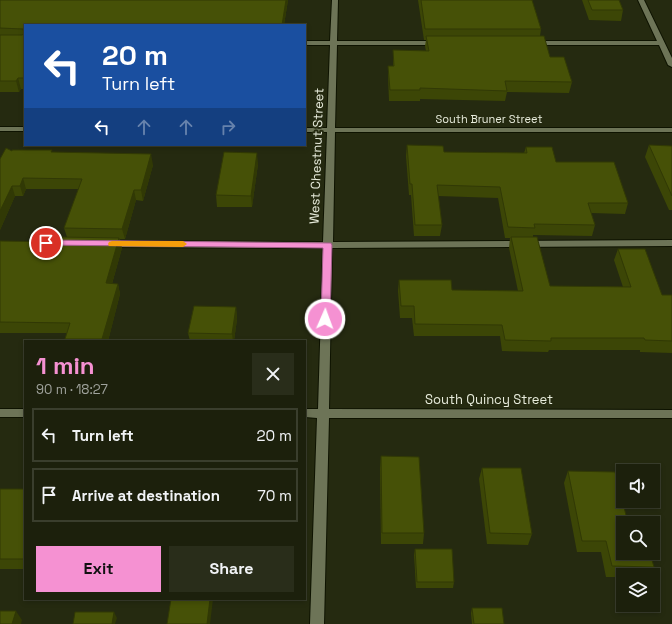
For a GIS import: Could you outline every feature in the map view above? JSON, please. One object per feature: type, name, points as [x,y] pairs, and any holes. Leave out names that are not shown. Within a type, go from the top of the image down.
[{"type":"street","name":"West Chestnut Street","points":[[318,624],[335,0]]},
{"type":"street","points":[[641,0],[660,43],[672,65]]},
{"type":"street","points":[[306,43],[448,43]]},
{"type":"street","points":[[527,43],[660,43]]},
{"type":"street","points":[[0,129],[24,129]]},
{"type":"street","name":"South Bruner Street","points":[[306,130],[672,130]]},
{"type":"street","points":[[101,244],[328,245],[672,243]]},
{"type":"street","points":[[0,413],[24,413]]},
{"type":"street","name":"South Quincy Street","points":[[306,413],[672,414]]},
{"type":"building","points":[[0,0],[286,0],[282,24],[24,24],[24,34],[23,29],[0,28]]},
{"type":"building","points":[[421,0],[532,0],[541,29],[425,29]]},
{"type":"building","points":[[588,0],[619,0],[623,10],[592,10]]},
{"type":"building","points":[[24,34],[24,78],[18,78],[16,81],[0,81],[0,35]]},
{"type":"building","points":[[426,36],[544,36],[550,57],[564,57],[572,82],[505,81],[507,91],[420,88],[420,90],[390,90],[388,66],[394,66],[393,50],[429,51]]},
{"type":"building","points":[[407,145],[443,146],[444,152],[527,153],[526,147],[552,147],[556,162],[614,162],[628,203],[588,203],[595,225],[534,224],[535,228],[508,227],[500,187],[437,185],[442,225],[415,225]]},
{"type":"building","points":[[649,145],[672,146],[672,196]]},
{"type":"building","points":[[6,148],[12,151],[52,150],[51,152],[151,154],[141,190],[134,190],[122,229],[64,228],[82,179],[23,178],[20,186],[12,186],[0,211],[0,159]]},
{"type":"building","points":[[224,152],[257,153],[251,196],[216,195]]},
{"type":"building","points":[[61,237],[119,238],[106,283],[118,284],[102,339],[65,339],[70,323],[0,322],[0,241],[59,242]]},
{"type":"building","points":[[511,237],[537,237],[550,286],[631,287],[618,249],[645,249],[662,295],[672,295],[672,341],[645,340],[644,338],[551,338],[551,341],[505,340],[502,325],[415,324],[414,306],[401,306],[399,280],[451,280],[452,290],[523,291]]},
{"type":"building","points":[[194,306],[236,307],[232,334],[188,333]]},
{"type":"building","points":[[381,456],[419,457],[424,533],[382,533]]},
{"type":"building","points":[[482,468],[521,468],[532,534],[490,533]]},
{"type":"building","points":[[568,471],[615,472],[616,508],[624,508],[626,516],[616,516],[616,560],[652,560],[654,567],[612,566],[606,541],[582,541]]},
{"type":"building","points":[[0,489],[24,489],[24,559],[0,559]]},
{"type":"building","points":[[415,549],[452,549],[454,582],[417,582]]},
{"type":"building","points":[[171,600],[210,600],[207,624],[167,624]]},
{"type":"building","points":[[472,608],[502,608],[504,624],[474,624]]},
{"type":"building","points":[[0,611],[16,611],[12,624],[0,624]]},
{"type":"building","points":[[75,612],[114,612],[112,624],[73,624]]},
{"type":"slow traffic","points":[[112,244],[183,244]]},
{"type":"route","points":[[46,243],[328,245],[325,319]]}]
